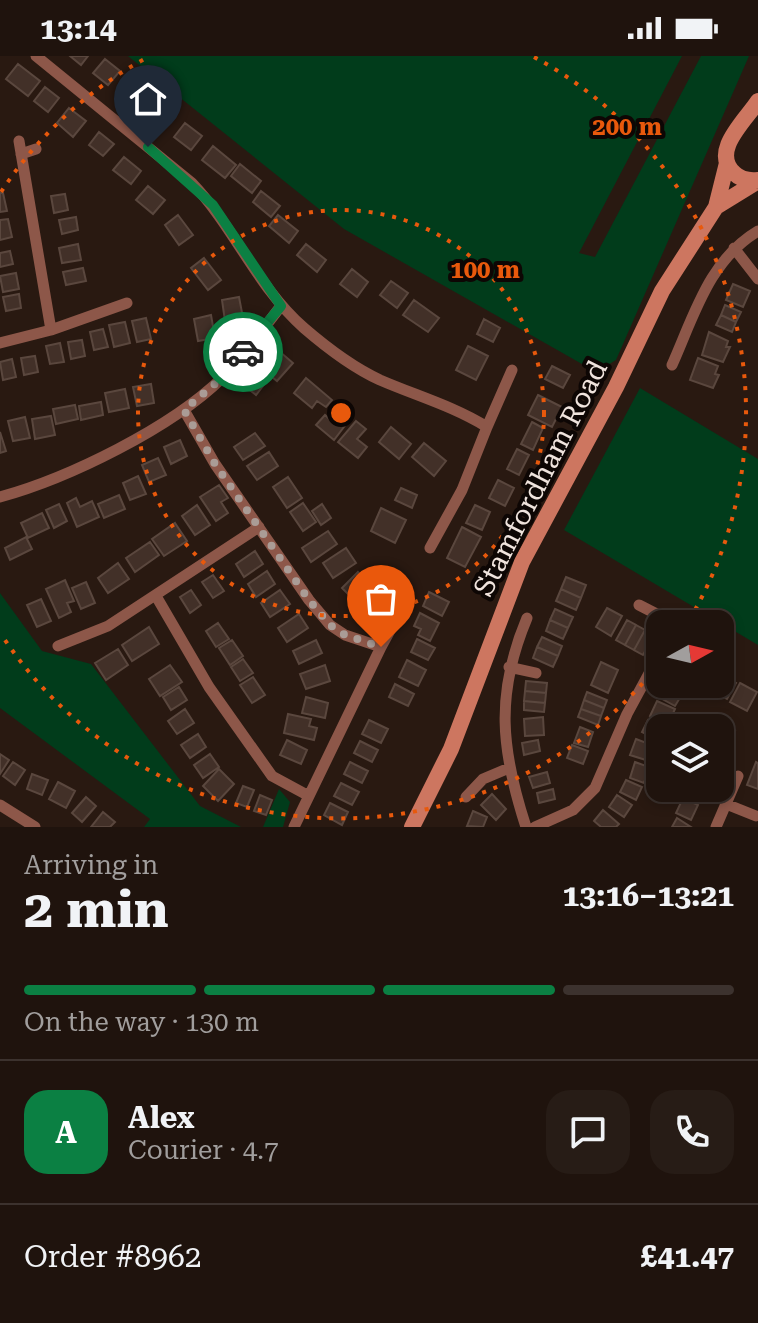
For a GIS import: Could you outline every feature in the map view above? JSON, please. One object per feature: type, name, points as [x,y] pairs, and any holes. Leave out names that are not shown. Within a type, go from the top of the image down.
[{"type":"main road","name":"Stamfordham Road","points":[[412,827],[451,749],[522,562],[616,387],[662,291],[716,207],[727,163],[727,145],[758,101]]},
{"type":"main road","points":[[738,131],[758,127]]},
{"type":"main road","name":"Stamfordham Road","points":[[727,163],[742,179],[758,181]]},
{"type":"main road","name":"Stamfordham Road","points":[[716,207],[758,181]]},
{"type":"street","points":[[36,56],[192,183],[213,205],[281,306],[336,353],[378,379],[428,397],[487,427]]},
{"type":"street","points":[[36,149],[20,148],[51,330]]},
{"type":"street","points":[[672,365],[711,278],[734,248],[758,231]]},
{"type":"street","points":[[734,248],[758,279]]},
{"type":"street","points":[[0,343],[51,330],[127,303]]},
{"type":"street","points":[[0,497],[35,487],[184,410],[223,377],[281,306]]},
{"type":"street","points":[[430,548],[462,490],[512,370]]},
{"type":"street","points":[[184,410],[215,464],[295,582],[330,625],[363,644],[381,647]]},
{"type":"street","points":[[58,646],[108,626],[259,527]]},
{"type":"street","points":[[156,596],[209,687],[272,776],[309,796]]},
{"type":"street","points":[[294,827],[406,601]]},
{"type":"street","points":[[639,605],[649,610]]},
{"type":"street","points":[[526,827],[509,768],[503,725],[509,667],[527,618]]},
{"type":"street","points":[[509,667],[536,673]]},
{"type":"street","points":[[535,827],[573,810],[595,788],[646,679]]},
{"type":"street","points":[[466,797],[483,779],[509,768]]},
{"type":"street","points":[[716,827],[738,776]]},
{"type":"street","points":[[726,804],[756,816]]},
{"type":"street","points":[[0,805],[35,827]]},
{"type":"green space","points":[[128,56],[682,56],[579,253],[595,257],[701,56],[749,56],[616,360],[596,372],[344,229]]},
{"type":"green space","points":[[640,388],[758,459],[758,645],[734,631],[734,610],[699,610],[564,530]]},
{"type":"green space","points":[[0,593],[42,651],[91,664],[200,806],[241,827],[144,827],[150,819],[0,708]]},
{"type":"green space","points":[[279,789],[290,802],[283,827],[263,827]]},
{"type":"building","points":[[70,56],[88,56],[81,65]]},
{"type":"building","points":[[105,59],[120,71],[108,85],[93,73]]},
{"type":"building","points":[[18,64],[40,81],[28,96],[6,79]]},
{"type":"building","points":[[133,79],[146,90],[134,106],[120,95]]},
{"type":"building","points":[[45,87],[59,98],[48,112],[34,101]]},
{"type":"building","points":[[159,101],[175,113],[163,128],[147,116]]},
{"type":"building","points":[[69,108],[86,121],[73,137],[57,123]]},
{"type":"building","points":[[185,123],[202,136],[191,150],[174,137]]},
{"type":"building","points":[[99,132],[114,144],[103,156],[89,145]]},
{"type":"building","points":[[213,146],[236,165],[225,178],[202,160]]},
{"type":"building","points":[[124,157],[141,171],[131,184],[113,170]]},
{"type":"building","points":[[240,164],[261,181],[252,193],[231,176]]},
{"type":"building","points":[[148,186],[165,200],[153,214],[136,200]]},
{"type":"building","points":[[261,191],[280,206],[271,217],[253,202]]},
{"type":"building","points":[[0,193],[3,193],[7,211],[0,212]]},
{"type":"building","points":[[65,194],[68,210],[54,213],[51,196]]},
{"type":"building","points":[[178,215],[193,235],[179,245],[165,225]]},
{"type":"building","points":[[278,215],[298,231],[289,243],[269,226]]},
{"type":"building","points":[[76,217],[78,230],[62,234],[59,220]]},
{"type":"building","points":[[8,219],[12,237],[0,240],[0,220]]},
{"type":"building","points":[[78,244],[81,260],[62,263],[59,248]]},
{"type":"building","points":[[306,244],[326,260],[317,272],[297,255]]},
{"type":"building","points":[[10,251],[13,264],[0,267],[0,253]]},
{"type":"building","points":[[204,258],[221,280],[208,290],[191,268]]},
{"type":"building","points":[[83,268],[86,281],[66,285],[63,272]]},
{"type":"building","points":[[352,269],[368,282],[357,297],[340,284]]},
{"type":"building","points":[[16,273],[19,289],[3,292],[0,276]]},
{"type":"building","points":[[391,281],[408,293],[397,308],[380,295]]},
{"type":"building","points":[[733,284],[750,291],[743,307],[726,300]]},
{"type":"building","points":[[19,294],[21,308],[6,311],[3,297]]},
{"type":"building","points":[[239,297],[243,318],[225,321],[222,300]]},
{"type":"building","points":[[414,300],[439,318],[428,332],[403,315]]},
{"type":"building","points":[[725,305],[741,312],[736,322],[721,315]]},
{"type":"building","points":[[211,315],[215,338],[198,341],[194,319]]},
{"type":"building","points":[[721,315],[736,322],[732,332],[716,325]]},
{"type":"building","points":[[146,318],[151,339],[137,342],[132,321]]},
{"type":"building","points":[[484,319],[500,328],[493,342],[477,334]]},
{"type":"building","points":[[125,322],[130,343],[114,347],[109,325]]},
{"type":"building","points":[[103,329],[108,347],[94,350],[90,332]]},
{"type":"building","points":[[709,332],[728,341],[726,347],[730,347],[723,362],[702,355]]},
{"type":"building","points":[[82,340],[85,356],[71,359],[68,342]]},
{"type":"building","points":[[60,343],[64,362],[50,364],[46,346]]},
{"type":"building","points":[[272,345],[293,363],[277,381],[256,364]]},
{"type":"building","points":[[468,346],[488,356],[476,380],[456,370]]},
{"type":"building","points":[[35,356],[38,372],[24,375],[21,358]]},
{"type":"building","points":[[698,358],[718,366],[715,374],[719,375],[713,388],[690,380]]},
{"type":"building","points":[[12,359],[16,377],[3,380],[0,362]]},
{"type":"building","points":[[552,366],[570,375],[563,388],[545,379]]},
{"type":"building","points":[[251,370],[266,382],[256,395],[241,383]]},
{"type":"building","points":[[306,378],[332,400],[326,407],[317,401],[312,408],[294,393]]},
{"type":"building","points":[[151,384],[154,403],[137,406],[133,387]]},
{"type":"building","points":[[125,389],[129,408],[109,412],[105,393]]},
{"type":"building","points":[[538,395],[562,407],[552,427],[528,415]]},
{"type":"building","points":[[101,402],[103,415],[81,420],[79,406]]},
{"type":"building","points":[[75,405],[78,419],[56,424],[53,409]]},
{"type":"building","points":[[342,413],[350,419],[334,440],[316,425],[325,415],[334,423]]},
{"type":"building","points":[[51,416],[55,435],[35,439],[32,419]]},
{"type":"building","points":[[25,417],[30,438],[13,441],[8,421]]},
{"type":"building","points":[[356,421],[366,429],[357,439],[367,447],[358,458],[338,442]]},
{"type":"building","points":[[532,422],[543,428],[533,450],[521,444]]},
{"type":"building","points":[[391,427],[411,444],[399,459],[379,442]]},
{"type":"building","points":[[0,432],[6,451],[0,453]]},
{"type":"building","points":[[255,433],[265,446],[243,460],[234,447]]},
{"type":"building","points":[[180,440],[187,456],[171,464],[164,447]]},
{"type":"building","points":[[424,443],[446,461],[434,476],[412,457]]},
{"type":"building","points":[[517,449],[529,455],[519,475],[507,469]]},
{"type":"building","points":[[269,452],[278,466],[257,480],[247,466]]},
{"type":"building","points":[[158,458],[166,475],[149,482],[142,465]]},
{"type":"building","points":[[138,476],[146,494],[130,500],[123,483]]},
{"type":"building","points":[[288,477],[302,498],[287,508],[273,487]]},
{"type":"building","points":[[498,480],[514,488],[505,506],[489,498]]},
{"type":"building","points":[[219,485],[228,498],[221,502],[228,513],[216,521],[200,497]]},
{"type":"building","points":[[401,488],[417,495],[412,508],[395,500]]},
{"type":"building","points":[[119,495],[125,509],[104,518],[98,504]]},
{"type":"building","points":[[76,498],[80,507],[92,501],[99,517],[77,527],[67,503]]},
{"type":"building","points":[[303,503],[316,522],[303,531],[290,512]]},
{"type":"building","points":[[59,504],[67,521],[54,528],[46,510]]},
{"type":"building","points":[[322,504],[331,518],[321,525],[312,511]]},
{"type":"building","points":[[197,505],[210,525],[195,535],[182,516]]},
{"type":"building","points":[[475,505],[490,512],[482,530],[466,523]]},
{"type":"building","points":[[381,508],[406,520],[395,543],[371,531]]},
{"type":"building","points":[[42,513],[49,528],[28,538],[21,523]]},
{"type":"building","points":[[175,523],[187,541],[164,556],[152,539]]},
{"type":"building","points":[[462,527],[481,537],[465,567],[447,558]]},
{"type":"building","points":[[328,531],[337,544],[311,562],[302,548]]},
{"type":"building","points":[[26,537],[32,549],[10,560],[5,548]]},
{"type":"building","points":[[150,542],[159,555],[135,572],[126,558]]},
{"type":"building","points":[[346,548],[356,563],[333,578],[323,563]]},
{"type":"building","points":[[255,551],[263,564],[244,577],[236,564]]},
{"type":"building","points":[[118,563],[129,579],[108,593],[98,578]]},
{"type":"building","points":[[267,571],[275,584],[256,597],[248,584]]},
{"type":"building","points":[[358,572],[368,581],[352,598],[342,588]]},
{"type":"building","points":[[213,575],[224,591],[213,598],[202,582]]},
{"type":"building","points":[[566,577],[586,585],[581,598],[561,589]]},
{"type":"building","points":[[65,580],[74,601],[67,603],[71,612],[59,618],[46,589]]},
{"type":"building","points":[[86,582],[95,603],[81,609],[72,588]]},
{"type":"building","points":[[561,589],[581,598],[576,610],[556,601]]},
{"type":"building","points":[[191,590],[201,605],[190,613],[180,597]]},
{"type":"building","points":[[280,590],[290,604],[270,617],[261,603]]},
{"type":"building","points":[[373,591],[387,597],[377,617],[363,611]]},
{"type":"building","points":[[429,592],[449,602],[442,616],[423,606]]},
{"type":"building","points":[[41,599],[51,621],[37,627],[27,605]]},
{"type":"building","points":[[607,608],[622,616],[611,636],[596,627]]},
{"type":"building","points":[[555,609],[573,617],[568,628],[550,620]]},
{"type":"building","points":[[420,613],[439,623],[430,641],[418,635],[421,629],[414,626]]},
{"type":"building","points":[[299,614],[308,628],[287,642],[278,628]]},
{"type":"building","points":[[550,620],[568,628],[563,639],[546,631]]},
{"type":"building","points":[[627,620],[636,625],[625,645],[616,640]]},
{"type":"building","points":[[218,623],[229,639],[216,647],[206,631]]},
{"type":"building","points":[[636,625],[645,630],[634,650],[625,645]]},
{"type":"building","points":[[149,627],[159,644],[132,661],[122,645]]},
{"type":"building","points":[[645,630],[646,631],[643,655],[634,650]]},
{"type":"building","points":[[542,637],[562,646],[558,656],[537,647]]},
{"type":"building","points":[[417,639],[435,648],[428,660],[411,652]]},
{"type":"building","points":[[232,640],[243,656],[230,665],[219,648]]},
{"type":"building","points":[[316,640],[322,653],[299,664],[293,651]]},
{"type":"building","points":[[537,647],[558,656],[553,667],[533,658]]},
{"type":"building","points":[[118,649],[128,665],[106,680],[95,663]]},
{"type":"building","points":[[243,659],[253,673],[240,681],[231,667]]},
{"type":"building","points":[[407,660],[426,670],[418,686],[399,677]]},
{"type":"building","points":[[601,662],[618,670],[608,693],[591,685]]},
{"type":"building","points":[[170,665],[182,682],[160,696],[149,679]]},
{"type":"building","points":[[325,665],[330,681],[306,689],[300,674]]},
{"type":"building","points":[[253,677],[265,695],[252,703],[240,685]]},
{"type":"building","points":[[526,681],[547,683],[546,693],[525,691]]},
{"type":"building","points":[[740,683],[757,692],[747,711],[730,702]]},
{"type":"building","points":[[395,684],[414,694],[408,706],[389,697]]},
{"type":"building","points":[[179,687],[187,700],[171,710],[163,697]]},
{"type":"building","points":[[525,691],[546,693],[545,703],[524,701]]},
{"type":"building","points":[[587,692],[607,700],[604,708],[584,700]]},
{"type":"building","points":[[306,697],[328,703],[325,718],[302,713]]},
{"type":"building","points":[[661,698],[680,698],[675,706]]},
{"type":"building","points":[[584,700],[604,708],[601,716],[581,709]]},
{"type":"building","points":[[524,701],[545,703],[544,712],[524,710]]},
{"type":"building","points":[[657,701],[675,709],[673,714],[651,714]]},
{"type":"building","points":[[185,709],[194,723],[177,734],[168,721]]},
{"type":"building","points":[[581,709],[601,716],[598,725],[578,717]]},
{"type":"building","points":[[288,714],[311,719],[309,726],[317,728],[314,740],[284,733]]},
{"type":"building","points":[[543,717],[544,735],[525,736],[524,719]]},
{"type":"building","points":[[369,720],[388,729],[381,743],[362,734]]},
{"type":"building","points":[[580,727],[593,732],[588,747],[574,743]]},
{"type":"building","points":[[198,734],[206,747],[190,758],[181,745]]},
{"type":"building","points":[[636,739],[646,743],[646,760],[630,755]]},
{"type":"building","points":[[287,740],[307,750],[301,764],[280,755]]},
{"type":"building","points":[[538,740],[540,751],[524,755],[522,743]]},
{"type":"building","points":[[360,741],[378,750],[372,762],[354,753]]},
{"type":"building","points":[[572,745],[588,751],[583,764],[567,758]]},
{"type":"building","points":[[0,754],[9,760],[0,774]]},
{"type":"building","points":[[210,754],[219,767],[203,778],[194,765]]},
{"type":"building","points":[[13,762],[25,770],[15,785],[3,776]]},
{"type":"building","points":[[350,762],[368,771],[362,783],[344,774]]},
{"type":"building","points":[[635,762],[646,766],[644,783],[630,778]]},
{"type":"building","points":[[758,763],[758,789],[747,785]]},
{"type":"building","points":[[219,769],[234,784],[218,801],[203,786]]},
{"type":"building","points":[[547,772],[550,783],[533,788],[529,777]]},
{"type":"building","points":[[32,774],[48,780],[42,795],[27,789]]},
{"type":"building","points":[[626,780],[642,787],[636,800],[620,792]]},
{"type":"building","points":[[58,782],[75,791],[66,808],[49,799]]},
{"type":"building","points":[[341,783],[359,792],[352,805],[334,796]]},
{"type":"building","points":[[243,786],[254,790],[247,807],[236,803]]},
{"type":"building","points":[[553,789],[555,799],[539,803],[537,793]]},
{"type":"building","points":[[492,794],[506,809],[496,820],[481,805]]},
{"type":"building","points":[[260,795],[272,800],[266,815],[254,811]]},
{"type":"building","points":[[617,795],[632,805],[624,817],[609,807]]},
{"type":"building","points":[[86,797],[96,806],[82,822],[72,813]]},
{"type":"building","points":[[681,802],[698,805],[691,820],[676,813]]},
{"type":"building","points":[[330,803],[348,812],[342,825],[324,815]]},
{"type":"building","points":[[603,810],[619,824],[616,827],[601,827],[594,821]]},
{"type":"building","points":[[473,811],[487,817],[483,827],[467,826]]},
{"type":"building","points":[[103,812],[115,822],[110,827],[91,827]]},
{"type":"building","points":[[677,818],[691,827],[672,827]]},
{"type":"way so far","points":[[243,352],[223,377],[184,410],[215,464],[309,600],[330,625],[345,635],[363,644],[381,647]]},
{"type":"route","points":[[148,147],[192,183],[213,205],[281,306],[243,352]]}]
